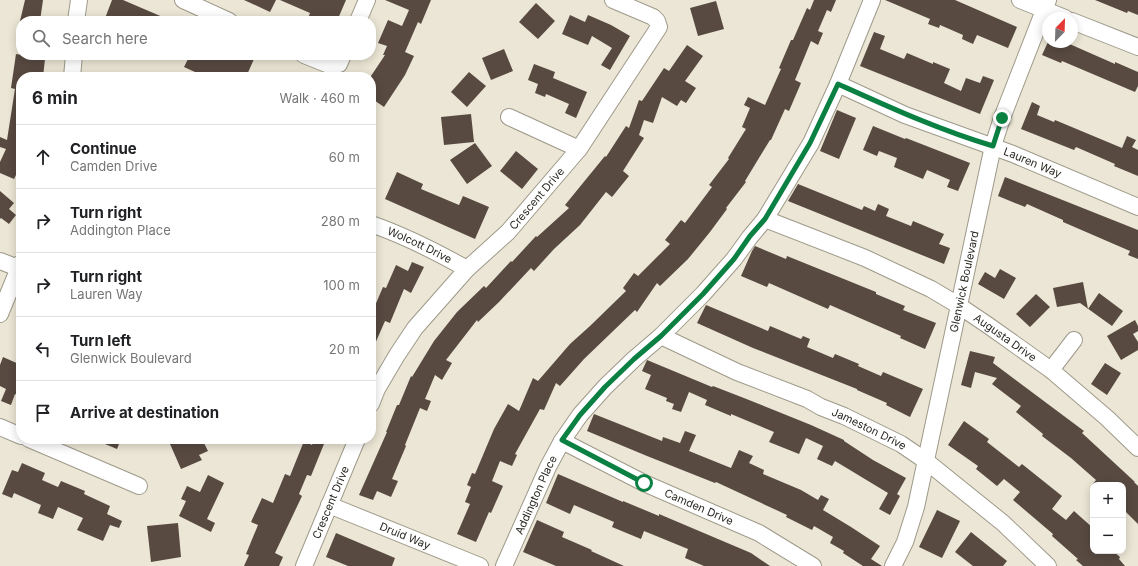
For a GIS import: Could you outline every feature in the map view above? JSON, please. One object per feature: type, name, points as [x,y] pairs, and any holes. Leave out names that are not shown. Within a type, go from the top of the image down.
[{"type":"street","points":[[76,16],[78,0]]},
{"type":"street","points":[[183,0],[218,16]]},
{"type":"street","points":[[360,16],[367,0]]},
{"type":"street","name":"Crescent Drive","points":[[376,392],[414,328],[467,269],[508,232],[579,149],[659,27],[657,21],[653,17],[613,0]]},
{"type":"street","name":"Addington Place","points":[[504,566],[548,467],[562,440],[580,415],[605,387],[661,336],[734,259],[750,236],[765,219],[810,143],[838,84],[872,0]]},
{"type":"street","points":[[1020,0],[1046,5],[1056,12]]},
{"type":"street","name":"Glenwick Boulevard","points":[[893,566],[905,542],[916,507],[993,146],[1002,118],[1046,5]]},
{"type":"street","points":[[1078,23],[1138,47]]},
{"type":"street","points":[[72,72],[74,60]]},
{"type":"street","points":[[316,60],[329,65],[339,64],[341,60]]},
{"type":"street","name":"Lauren Way","points":[[838,84],[905,115],[972,140],[993,146],[1138,207]]},
{"type":"street","points":[[509,117],[579,149]]},
{"type":"street","name":"Augusta Drive","points":[[765,219],[865,258],[931,289],[958,305],[1051,370],[1107,418],[1138,448]]},
{"type":"street","name":"Wolcott Drive","points":[[376,226],[396,232],[433,249],[467,269]]},
{"type":"street","points":[[0,261],[16,266]]},
{"type":"street","points":[[0,314],[16,276]]},
{"type":"street","name":"Jameston Drive","points":[[661,336],[738,372],[807,399],[901,444],[926,461],[1003,524],[1048,566]]},
{"type":"street","points":[[1051,370],[1074,340]]},
{"type":"street","points":[[0,427],[16,434]]},
{"type":"street","name":"Camden Drive","points":[[562,440],[644,483],[759,533],[813,566]]},
{"type":"street","points":[[41,444],[139,486]]},
{"type":"street","name":"Crescent Drive","points":[[304,566],[355,444]]},
{"type":"street","name":"Druid Way","points":[[329,505],[480,566]]},
{"type":"building","points":[[25,0],[43,0],[41,16],[21,16]]},
{"type":"building","points":[[112,0],[123,0],[160,16],[106,16]]},
{"type":"building","points":[[244,0],[276,0],[270,12]]},
{"type":"building","points":[[280,0],[346,0],[339,16],[309,16],[310,13]]},
{"type":"building","points":[[385,0],[431,0],[421,24],[418,22],[405,52],[414,56],[405,75],[384,107],[376,101],[376,72],[374,72],[385,55],[383,55],[387,46],[378,43],[388,20],[402,26],[409,10]]},
{"type":"building","points":[[814,0],[836,0],[831,12],[827,10],[818,31],[823,33],[818,45],[811,41],[795,80],[801,83],[789,111],[785,109],[771,140],[745,181],[746,182],[710,232],[688,259],[660,286],[657,283],[637,312],[635,310],[584,359],[560,386],[556,383],[544,410],[540,409],[515,454],[517,455],[512,466],[500,461],[492,481],[503,486],[491,513],[489,512],[476,542],[457,534],[470,504],[465,502],[471,487],[467,485],[472,473],[475,474],[494,429],[508,404],[519,411],[533,378],[538,381],[570,344],[626,291],[623,288],[634,273],[638,276],[670,244],[665,240],[681,220],[685,223],[712,187],[709,185],[729,159],[728,158],[746,129],[742,127],[750,108],[744,105],[748,97],[765,105],[781,69],[779,68],[791,40],[793,40],[807,8],[810,10]]},
{"type":"building","points":[[885,0],[955,0],[1017,27],[1008,48],[977,35],[973,44],[962,39],[963,35],[940,25],[939,28],[928,24],[930,19]]},
{"type":"building","points":[[1095,0],[1138,0],[1138,15],[1128,11],[1127,13]]},
{"type":"building","points":[[716,1],[724,29],[698,36],[690,8]]},
{"type":"building","points":[[536,3],[555,21],[538,39],[519,22]]},
{"type":"building","points":[[570,15],[585,22],[588,15],[611,25],[630,36],[610,70],[601,65],[612,48],[592,36],[588,45],[562,34]]},
{"type":"building","points":[[874,32],[885,36],[880,49],[904,59],[907,53],[933,64],[933,62],[950,69],[944,83],[961,91],[966,78],[980,83],[983,76],[994,80],[980,114],[860,66]]},
{"type":"building","points":[[687,45],[703,56],[685,81],[696,88],[686,103],[681,100],[677,106],[662,97],[653,123],[644,120],[639,135],[644,138],[623,171],[629,176],[612,197],[606,192],[580,225],[554,249],[534,271],[531,268],[499,302],[478,322],[477,320],[446,360],[452,363],[442,380],[435,375],[425,399],[431,401],[427,411],[420,408],[392,479],[398,481],[391,497],[377,491],[373,500],[359,495],[387,432],[397,405],[399,405],[411,376],[412,377],[434,341],[457,312],[484,286],[486,288],[536,236],[537,237],[569,208],[565,205],[605,156],[606,157],[626,126],[629,128],[639,100],[642,101],[664,68],[669,71]]},
{"type":"building","points":[[1045,48],[1078,48],[1115,64],[1115,62],[1138,72],[1138,86],[1135,92],[1062,61],[1061,63],[1042,55]]},
{"type":"building","points":[[504,49],[513,71],[491,80],[482,58]]},
{"type":"building","points":[[16,54],[16,60],[45,60],[44,72],[16,72],[16,175],[14,179],[0,173],[0,162],[6,149],[0,147],[0,137],[7,140],[15,89],[11,88]]},
{"type":"building","points":[[188,60],[254,60],[248,72],[195,72],[184,67]]},
{"type":"building","points":[[534,64],[555,72],[553,78],[587,92],[576,118],[565,113],[569,104],[546,94],[545,97],[535,93],[538,84],[528,80]]},
{"type":"building","points":[[469,72],[486,86],[467,107],[451,92]]},
{"type":"building","points":[[1032,102],[1040,106],[1037,115],[1054,122],[1055,120],[1122,148],[1127,136],[1136,140],[1132,147],[1138,150],[1138,176],[1076,147],[1074,150],[1021,129]]},
{"type":"building","points":[[837,110],[856,118],[839,159],[820,151]]},
{"type":"building","points":[[471,114],[474,142],[444,145],[441,117]]},
{"type":"building","points":[[873,126],[970,163],[958,191],[947,187],[950,180],[927,170],[923,179],[894,167],[897,158],[879,151],[877,156],[863,150]]},
{"type":"building","points":[[475,143],[492,166],[467,184],[450,160]]},
{"type":"building","points":[[516,151],[538,169],[522,189],[500,171]]},
{"type":"building","points":[[397,172],[423,184],[421,189],[459,205],[463,196],[489,207],[475,239],[385,199]]},
{"type":"building","points":[[1005,177],[1138,230],[1138,259],[1128,255],[1130,251],[1063,222],[1063,220],[1027,204],[1025,207],[998,196]]},
{"type":"building","points":[[798,184],[862,210],[864,206],[875,211],[878,204],[889,209],[886,216],[911,226],[913,221],[944,234],[939,244],[950,248],[944,264],[788,201]]},
{"type":"building","points":[[0,191],[14,203],[9,209],[16,215],[9,224],[1,218],[0,219]]},
{"type":"building","points":[[755,246],[786,259],[787,256],[876,292],[876,294],[905,306],[903,310],[936,323],[925,349],[900,338],[901,336],[830,305],[828,309],[769,283],[767,287],[741,276]]},
{"type":"building","points":[[412,262],[424,267],[411,293],[404,289],[390,323],[385,321],[376,342],[376,303],[383,287],[386,288],[396,265],[408,271]]},
{"type":"building","points":[[1000,269],[1016,278],[1004,299],[978,284],[985,272],[995,278]]},
{"type":"building","points":[[1083,282],[1088,309],[1080,303],[1057,307],[1053,288]]},
{"type":"building","points":[[1099,293],[1123,311],[1112,326],[1088,309]]},
{"type":"building","points":[[1036,294],[1050,307],[1030,327],[1016,314]]},
{"type":"building","points":[[706,305],[768,331],[770,326],[801,339],[803,336],[810,339],[807,347],[833,358],[835,354],[859,364],[858,366],[881,376],[883,372],[923,389],[910,417],[886,405],[887,403],[857,389],[753,348],[697,323]]},
{"type":"building","points":[[1135,320],[1138,326],[1138,331],[1133,334],[1138,342],[1138,350],[1121,360],[1107,336]]},
{"type":"building","points":[[970,351],[995,357],[993,363],[1084,431],[1082,433],[1135,482],[1138,486],[1138,524],[1126,512],[1126,482],[1094,482],[1096,480],[1071,458],[1042,436],[1043,434],[1016,412],[1021,406],[992,384],[997,378],[975,372],[971,388],[961,385]]},
{"type":"building","points":[[3,357],[16,363],[16,394],[11,405],[1,401],[6,389],[0,386],[0,365]]},
{"type":"building","points":[[647,360],[811,425],[844,440],[873,460],[906,478],[897,494],[900,496],[890,515],[879,509],[888,493],[835,461],[832,466],[817,459],[823,446],[806,438],[799,454],[769,442],[774,432],[705,405],[707,400],[689,392],[681,412],[672,409],[674,404],[666,401],[667,398],[645,389],[651,375],[642,371]]},
{"type":"building","points":[[1105,363],[1121,373],[1107,395],[1091,384]]},
{"type":"building","points":[[594,414],[662,441],[663,437],[680,443],[685,431],[696,435],[689,451],[731,468],[739,450],[753,456],[749,463],[764,470],[763,474],[801,490],[818,500],[821,495],[829,499],[823,510],[880,546],[871,559],[882,566],[863,566],[843,553],[844,551],[830,543],[833,537],[814,526],[812,530],[786,517],[787,515],[716,482],[715,483],[587,431]]},
{"type":"building","points":[[964,421],[989,439],[987,442],[1019,467],[1022,464],[1062,496],[1052,509],[1066,520],[1074,511],[1090,525],[1090,554],[1116,554],[1125,566],[1083,566],[1076,560],[1078,559],[1052,536],[1053,534],[1013,500],[1020,492],[1004,479],[997,486],[976,469],[978,466],[948,445]]},
{"type":"building","points":[[105,444],[119,444],[117,449]]},
{"type":"building","points":[[170,444],[204,444],[208,451],[199,455],[202,460],[181,469]]},
{"type":"building","points":[[303,444],[324,444],[311,476],[307,475],[299,494],[302,496],[275,553],[283,557],[279,566],[244,566],[249,555],[246,554],[258,525],[251,522],[262,498],[273,503],[285,474],[290,476]]},
{"type":"building","points":[[22,463],[45,473],[42,480],[58,487],[61,481],[85,491],[84,494],[110,506],[107,514],[122,521],[119,528],[110,525],[103,541],[77,530],[83,518],[58,507],[53,519],[38,513],[41,505],[14,493],[12,498],[2,494],[12,470],[18,472]]},
{"type":"building","points":[[558,474],[623,502],[659,516],[659,514],[751,553],[770,566],[704,566],[685,558],[688,549],[644,531],[641,539],[612,527],[614,522],[574,505],[570,514],[546,503]]},
{"type":"building","points":[[208,475],[224,483],[207,519],[215,523],[211,532],[179,516],[186,501],[181,499],[187,486],[200,492]]},
{"type":"building","points":[[937,510],[960,521],[942,558],[919,547]]},
{"type":"building","points":[[537,520],[564,532],[562,537],[624,566],[556,566],[523,552]]},
{"type":"building","points":[[178,523],[181,557],[151,562],[147,526]]},
{"type":"building","points":[[971,532],[1007,561],[1003,566],[973,566],[955,552]]},
{"type":"building","points":[[336,533],[395,558],[392,566],[348,566],[326,557]]},
{"type":"route","points":[[644,483],[562,440],[580,415],[605,387],[661,336],[703,294],[734,259],[750,236],[765,219],[810,143],[838,84],[905,115],[972,140],[993,146],[1002,118]]}]
